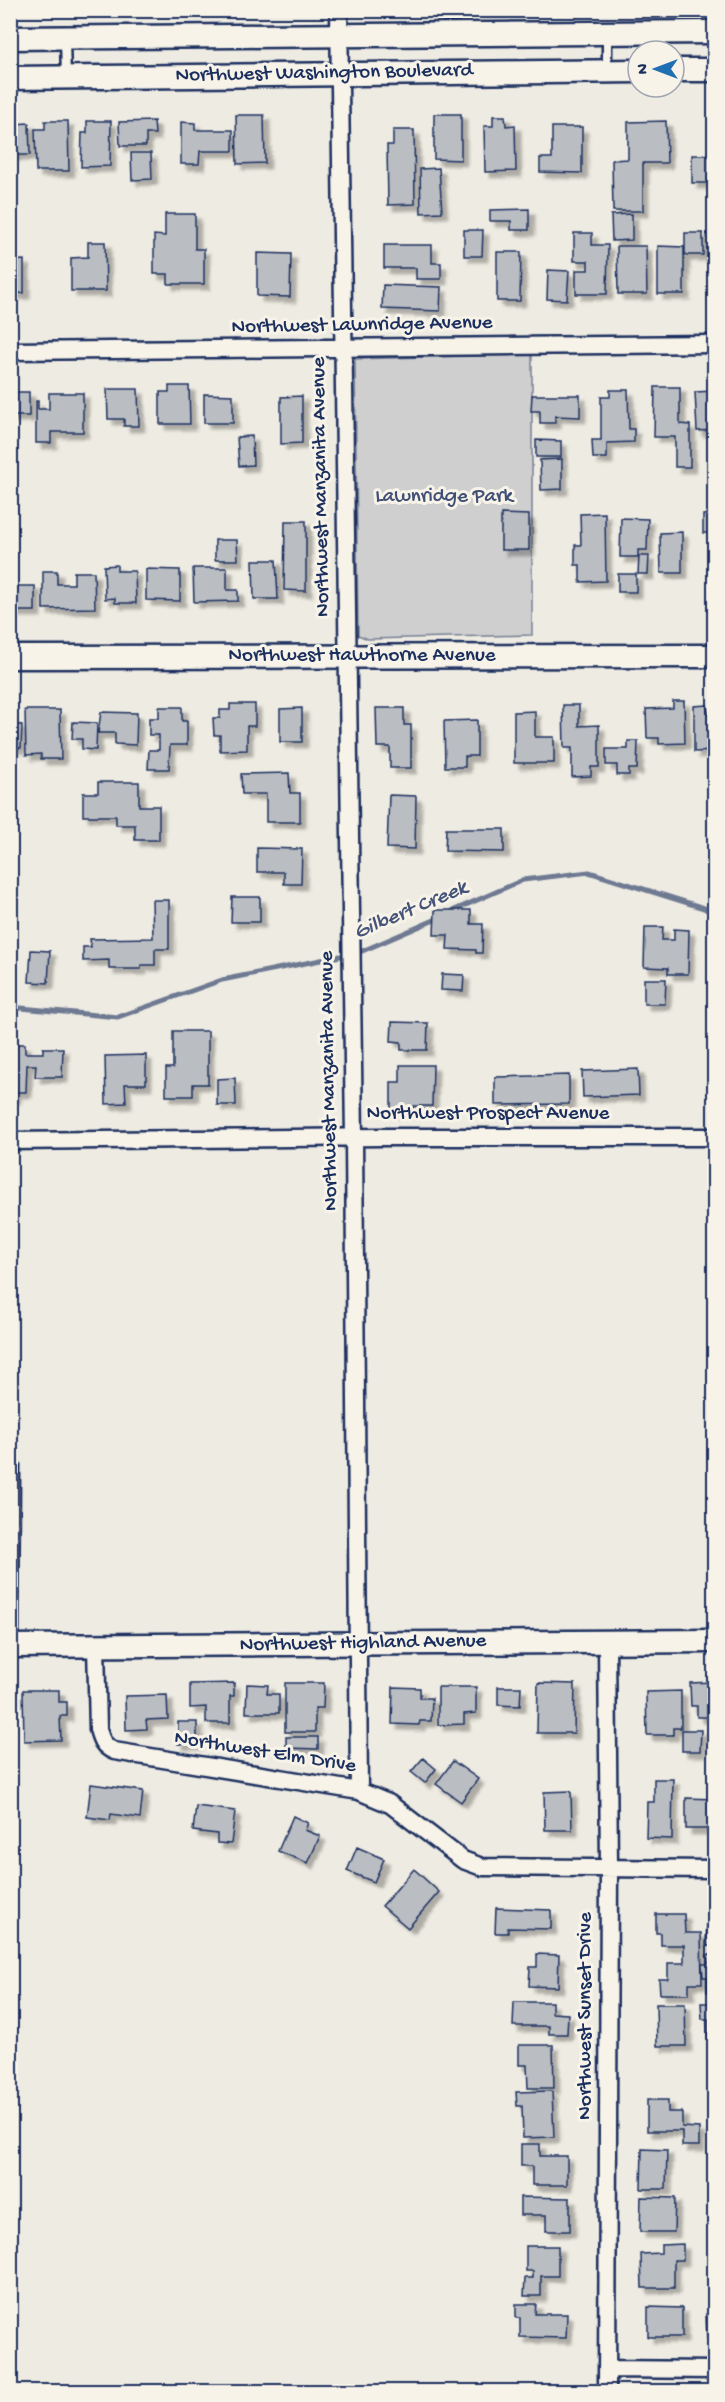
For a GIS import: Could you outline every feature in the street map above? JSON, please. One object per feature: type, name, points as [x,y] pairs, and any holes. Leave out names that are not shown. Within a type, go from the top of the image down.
[{"type":"street","name":"Northwest Manzanita Avenue","points":[[339,10],[354,1137],[359,1791]]},
{"type":"street","name":"Northwest Washington Boulevard","points":[[10,38],[714,32]]},
{"type":"street","points":[[686,70],[714,70]]},
{"type":"street","name":"Northwest Washington Boulevard","points":[[10,78],[626,71]]},
{"type":"street","name":"Northwest Lawnridge Avenue","points":[[10,351],[714,344]]},
{"type":"street","name":"Northwest Hawthorne Avenue","points":[[10,657],[714,656]]},
{"type":"street","name":"Northwest Prospect Avenue","points":[[10,1141],[354,1137],[714,1137]]},
{"type":"street","name":"Northwest Sunset Drive","points":[[607,1641],[609,1867],[607,2391]]},
{"type":"street","name":"Northwest Highland Avenue","points":[[12,1646],[714,1641]]},
{"type":"street","name":"Northwest Elm Drive","points":[[96,1646],[98,1729],[101,1741],[114,1751],[359,1791],[390,1804],[406,1814],[446,1847],[471,1864],[482,1867],[714,1869]]},
{"type":"street","points":[[607,2369],[714,2370]]},
{"type":"lane","points":[[606,71],[607,32]]},
{"type":"lane","points":[[65,38],[66,77]]},
{"type":"lane","points":[[12,1646],[15,1465]]},
{"type":"green space","name":"Lawnridge Park","points":[[532,354],[532,635],[368,639],[358,635],[355,359]]},
{"type":"building","points":[[434,114],[461,114],[461,160],[434,159]]},
{"type":"building","points":[[236,115],[264,115],[265,163],[237,164]]},
{"type":"building","points":[[493,116],[505,116],[506,126],[515,125],[516,171],[485,172],[484,126],[493,126]]},
{"type":"building","points":[[45,121],[68,121],[69,171],[36,171],[35,129],[45,129]]},
{"type":"building","points":[[87,121],[111,121],[110,166],[81,167],[82,133],[87,133]]},
{"type":"building","points":[[154,121],[155,134],[146,134],[146,146],[120,146],[119,122]]},
{"type":"building","points":[[666,121],[667,163],[643,163],[643,211],[613,211],[612,160],[628,159],[628,122]]},
{"type":"building","points":[[181,122],[195,123],[195,130],[233,130],[233,151],[200,151],[199,164],[181,164]]},
{"type":"building","points":[[29,123],[30,155],[10,155],[10,130],[13,130],[13,124]]},
{"type":"building","points":[[552,127],[582,127],[582,173],[540,172],[540,158],[552,158]]},
{"type":"building","points":[[393,130],[414,130],[415,204],[388,205],[387,145],[393,145]]},
{"type":"building","points":[[131,153],[151,153],[152,179],[132,180]]},
{"type":"building","points":[[692,155],[714,155],[714,178],[709,178],[709,183],[692,183]]},
{"type":"building","points":[[439,168],[442,212],[421,213],[420,169]]},
{"type":"building","points":[[529,209],[529,230],[511,230],[511,221],[490,221],[490,210]]},
{"type":"building","points":[[165,214],[195,214],[195,249],[204,249],[204,284],[168,284],[168,274],[154,274],[154,235],[165,236]]},
{"type":"building","points":[[632,214],[632,240],[612,241],[611,215]]},
{"type":"building","points":[[464,230],[483,230],[482,256],[464,256]]},
{"type":"building","points":[[574,233],[592,233],[592,245],[608,245],[607,294],[576,294],[576,270],[588,270],[588,261],[574,261]]},
{"type":"building","points":[[685,233],[703,233],[703,255],[685,255]]},
{"type":"building","points":[[88,242],[105,242],[106,291],[71,291],[71,258],[88,257]]},
{"type":"building","points":[[384,245],[432,245],[432,263],[441,263],[441,279],[416,279],[416,268],[384,268]]},
{"type":"building","points":[[617,246],[646,246],[647,294],[618,294]]},
{"type":"building","points":[[658,246],[684,247],[684,294],[658,294]]},
{"type":"building","points":[[497,252],[521,252],[520,301],[497,301]]},
{"type":"building","points":[[257,253],[291,254],[290,297],[257,296]]},
{"type":"building","points":[[24,260],[24,293],[10,294],[10,261]]},
{"type":"building","points":[[548,270],[569,271],[567,300],[547,299]]},
{"type":"building","points":[[383,285],[441,287],[440,311],[382,309]]},
{"type":"building","points":[[169,386],[189,386],[190,424],[160,424],[160,392],[169,392]]},
{"type":"building","points":[[655,387],[680,387],[680,424],[690,425],[690,467],[675,467],[675,437],[654,437]]},
{"type":"building","points":[[107,389],[138,389],[139,426],[124,426],[124,419],[108,419]]},
{"type":"building","points":[[610,390],[628,390],[629,429],[634,429],[634,442],[607,443],[607,458],[593,458],[592,440],[601,440],[601,397],[610,397]]},
{"type":"building","points":[[714,391],[714,430],[697,431],[695,392]]},
{"type":"building","points":[[10,392],[29,392],[29,416],[10,416]]},
{"type":"building","points":[[49,393],[83,393],[83,432],[51,432],[51,443],[36,443],[36,401],[38,401],[38,409],[49,409]]},
{"type":"building","points":[[204,394],[233,395],[233,423],[204,423]]},
{"type":"building","points":[[532,395],[580,395],[580,417],[555,416],[555,423],[540,423],[540,411],[531,411]]},
{"type":"building","points":[[302,396],[302,443],[281,444],[281,397]]},
{"type":"building","points":[[252,436],[253,465],[239,466],[237,437]]},
{"type":"building","points":[[536,440],[561,441],[561,457],[536,457]]},
{"type":"building","points":[[562,459],[562,489],[541,490],[540,460]]},
{"type":"building","points":[[605,513],[606,581],[580,582],[580,565],[575,565],[575,545],[581,545],[580,514]]},
{"type":"building","points":[[501,514],[529,515],[529,550],[501,550]]},
{"type":"building","points":[[714,514],[714,533],[703,533],[703,515]]},
{"type":"building","points":[[621,518],[648,519],[647,550],[638,550],[638,557],[620,557]]},
{"type":"building","points":[[285,521],[306,521],[306,591],[284,590]]},
{"type":"building","points":[[682,532],[682,573],[661,573],[660,533]]},
{"type":"building","points":[[215,540],[237,540],[238,560],[215,560]]},
{"type":"building","points":[[639,556],[649,556],[648,574],[638,574]]},
{"type":"building","points":[[253,560],[276,560],[278,599],[254,599]]},
{"type":"building","points":[[117,565],[117,571],[135,571],[136,603],[115,603],[115,598],[105,599],[104,566]]},
{"type":"building","points":[[193,568],[227,568],[227,590],[238,590],[238,601],[194,602]]},
{"type":"building","points":[[146,569],[180,570],[180,601],[146,600]]},
{"type":"building","points":[[43,571],[57,571],[57,584],[74,584],[74,572],[94,572],[95,608],[43,609]]},
{"type":"building","points":[[618,574],[636,574],[636,592],[618,592]]},
{"type":"building","points":[[10,586],[35,586],[35,611],[10,611]]},
{"type":"building","points":[[673,701],[684,701],[685,743],[659,744],[659,738],[647,738],[646,709],[673,708]]},
{"type":"building","points":[[230,704],[255,704],[255,726],[247,726],[247,750],[220,751],[220,735],[214,735],[213,718],[220,718],[220,710],[230,710]]},
{"type":"building","points":[[563,705],[579,705],[579,726],[599,725],[599,767],[591,767],[591,776],[572,777],[572,748],[564,748]]},
{"type":"building","points":[[707,705],[708,715],[714,715],[714,751],[694,752],[694,706]]},
{"type":"building","points":[[159,707],[182,707],[182,721],[187,721],[187,745],[170,745],[169,769],[148,769],[149,750],[159,750],[159,735],[149,735],[149,718],[159,718]]},
{"type":"building","points":[[302,708],[302,742],[280,742],[280,709]]},
{"type":"building","points":[[376,708],[404,708],[404,725],[411,725],[411,768],[390,768],[390,747],[377,747]]},
{"type":"building","points":[[25,710],[60,710],[61,759],[41,759],[41,754],[26,755]]},
{"type":"building","points":[[535,711],[535,737],[554,737],[554,763],[514,763],[514,712]]},
{"type":"building","points":[[101,712],[137,713],[136,745],[115,744],[115,733],[98,733]]},
{"type":"building","points":[[477,720],[477,756],[465,756],[465,767],[445,767],[444,721]]},
{"type":"building","points":[[73,722],[97,723],[96,750],[82,749],[82,739],[72,739]]},
{"type":"building","points":[[10,724],[22,725],[21,748],[10,747]]},
{"type":"building","points":[[628,741],[638,741],[637,769],[629,769],[629,775],[617,775],[617,765],[606,765],[606,749],[628,749]]},
{"type":"building","points":[[289,773],[290,793],[300,793],[300,822],[266,822],[266,794],[242,794],[241,774]]},
{"type":"building","points":[[98,782],[139,782],[139,806],[159,806],[159,840],[135,840],[135,825],[116,825],[116,816],[83,816],[83,793],[98,793]]},
{"type":"building","points":[[389,795],[416,796],[415,849],[387,848]]},
{"type":"building","points":[[446,829],[504,829],[504,852],[445,851]]},
{"type":"building","points":[[257,848],[302,849],[301,884],[284,884],[284,872],[257,872]]},
{"type":"building","points":[[232,897],[260,897],[260,922],[231,922]]},
{"type":"building","points":[[152,900],[169,900],[169,949],[155,949],[155,965],[141,965],[141,969],[109,969],[109,960],[83,961],[83,947],[91,947],[90,939],[153,938]]},
{"type":"building","points":[[435,910],[471,910],[471,924],[483,924],[482,953],[476,953],[476,950],[447,949],[448,935],[434,935]]},
{"type":"building","points":[[645,927],[663,927],[662,940],[674,940],[674,929],[689,930],[688,974],[668,974],[668,968],[644,967]]},
{"type":"building","points":[[31,950],[50,951],[48,983],[29,982]]},
{"type":"building","points":[[442,974],[464,975],[463,991],[441,990]]},
{"type":"building","points":[[644,979],[666,979],[665,1004],[644,1004]]},
{"type":"building","points":[[392,1022],[428,1023],[427,1050],[401,1050],[401,1042],[391,1041]]},
{"type":"building","points":[[173,1031],[208,1031],[208,1084],[193,1084],[193,1096],[166,1096],[166,1068],[173,1068]]},
{"type":"building","points":[[710,1041],[714,1041],[714,1096],[710,1096]]},
{"type":"building","points":[[10,1044],[25,1044],[25,1053],[43,1053],[43,1048],[63,1048],[62,1077],[35,1077],[36,1065],[27,1065],[26,1092],[15,1092],[15,1098],[10,1098]]},
{"type":"building","points":[[146,1055],[146,1084],[125,1084],[126,1103],[106,1104],[105,1056]]},
{"type":"building","points":[[400,1065],[433,1065],[432,1106],[413,1106],[413,1112],[391,1112],[391,1082],[400,1082]]},
{"type":"building","points":[[638,1069],[639,1095],[583,1097],[582,1071]]},
{"type":"building","points":[[569,1075],[569,1104],[495,1105],[495,1077]]},
{"type":"building","points":[[235,1078],[236,1105],[217,1105],[217,1079]]},
{"type":"building","points":[[714,1682],[714,1717],[697,1717],[697,1706],[691,1706],[690,1683]]},
{"type":"building","points":[[234,1683],[234,1696],[230,1696],[230,1723],[206,1723],[206,1707],[190,1708],[190,1684]]},
{"type":"building","points":[[285,1683],[324,1683],[323,1708],[315,1708],[315,1732],[285,1732]]},
{"type":"building","points":[[538,1683],[575,1684],[574,1733],[537,1733]]},
{"type":"building","points":[[247,1684],[268,1685],[267,1694],[279,1694],[279,1713],[246,1713]]},
{"type":"building","points":[[393,1687],[420,1688],[420,1698],[432,1698],[431,1721],[420,1721],[419,1725],[392,1724]]},
{"type":"building","points":[[438,1687],[476,1687],[476,1713],[464,1714],[464,1724],[438,1725]]},
{"type":"building","points":[[498,1687],[521,1687],[520,1706],[498,1705]]},
{"type":"building","points":[[23,1690],[59,1690],[59,1702],[67,1702],[67,1716],[60,1716],[61,1740],[24,1741]]},
{"type":"building","points":[[681,1691],[681,1728],[673,1728],[673,1735],[647,1735],[646,1692]]},
{"type":"building","points":[[167,1695],[168,1719],[146,1720],[147,1729],[126,1730],[125,1696]]},
{"type":"building","points":[[178,1722],[197,1722],[197,1744],[178,1744]]},
{"type":"building","points":[[682,1730],[701,1730],[700,1751],[682,1751]]},
{"type":"building","points":[[286,1737],[318,1737],[318,1749],[286,1748]]},
{"type":"building","points":[[423,1758],[436,1769],[425,1783],[411,1772]]},
{"type":"building","points":[[453,1761],[478,1779],[461,1802],[436,1784]]},
{"type":"building","points":[[654,1779],[673,1779],[672,1839],[646,1838],[647,1802],[654,1802]]},
{"type":"building","points":[[91,1784],[143,1791],[140,1818],[111,1814],[110,1820],[87,1817]]},
{"type":"building","points":[[571,1791],[572,1830],[545,1830],[544,1792]]},
{"type":"building","points":[[686,1798],[714,1799],[714,1829],[686,1829]]},
{"type":"building","points":[[196,1806],[235,1811],[231,1844],[217,1843],[217,1834],[193,1831]]},
{"type":"building","points":[[293,1816],[308,1823],[305,1830],[320,1836],[308,1863],[278,1851]]},
{"type":"building","points":[[357,1847],[384,1859],[374,1882],[347,1871]]},
{"type":"building","points":[[414,1869],[439,1892],[408,1928],[382,1906]]},
{"type":"building","points":[[496,1908],[551,1910],[551,1929],[508,1928],[508,1933],[495,1933]]},
{"type":"building","points":[[656,1914],[684,1914],[685,1933],[701,1933],[702,1983],[689,1983],[689,1994],[660,1994],[659,1979],[668,1979],[668,1963],[684,1963],[684,1945],[661,1945],[661,1933],[656,1933]]},
{"type":"building","points":[[707,1923],[714,1923],[714,1946],[706,1946]]},
{"type":"building","points":[[537,1954],[559,1955],[558,1987],[529,1986],[530,1967],[537,1967]]},
{"type":"building","points":[[714,1954],[714,1991],[707,1992],[707,1977],[703,1977],[702,1964],[708,1964],[707,1955]]},
{"type":"building","points":[[514,2002],[552,2002],[552,2013],[568,2014],[567,2034],[549,2034],[549,2026],[513,2026]]},
{"type":"building","points":[[701,2003],[714,2003],[714,2038],[708,2038],[708,2019],[702,2019]]},
{"type":"building","points":[[656,2004],[685,2004],[686,2046],[657,2046]]},
{"type":"building","points":[[519,2045],[553,2045],[554,2088],[528,2088],[527,2065],[519,2065]]},
{"type":"building","points":[[552,2091],[554,2137],[523,2138],[522,2106],[517,2106],[516,2092]]},
{"type":"building","points":[[647,2100],[668,2100],[668,2112],[682,2112],[682,2127],[699,2128],[699,2146],[682,2146],[682,2131],[647,2131]]},
{"type":"building","points":[[521,2144],[540,2144],[540,2156],[567,2156],[567,2185],[532,2185],[532,2166],[521,2166]]},
{"type":"building","points":[[642,2149],[667,2150],[666,2189],[641,2189]]},
{"type":"building","points":[[520,2197],[570,2198],[570,2231],[546,2231],[546,2215],[520,2215]]},
{"type":"building","points":[[641,2197],[675,2198],[674,2232],[640,2232]]},
{"type":"building","points":[[683,2244],[683,2260],[674,2260],[674,2288],[642,2288],[641,2254],[661,2253],[661,2245]]},
{"type":"building","points":[[526,2246],[558,2246],[558,2276],[541,2276],[541,2296],[524,2296],[525,2278],[533,2278],[533,2271],[526,2271]]},
{"type":"building","points":[[516,2304],[536,2304],[535,2314],[567,2314],[566,2338],[520,2337],[520,2318],[516,2318]]},
{"type":"building","points":[[648,2307],[682,2308],[682,2337],[648,2337]]},
{"type":"building","points":[[706,2314],[714,2314],[714,2338],[707,2338]]},
{"type":"waterway","name":"Gilbert Creek","points":[[450,912],[523,880],[589,872],[704,908],[714,914]]},
{"type":"waterway","name":"Gilbert Creek","points":[[10,1007],[118,1017],[222,980],[360,952],[439,918]]}]
